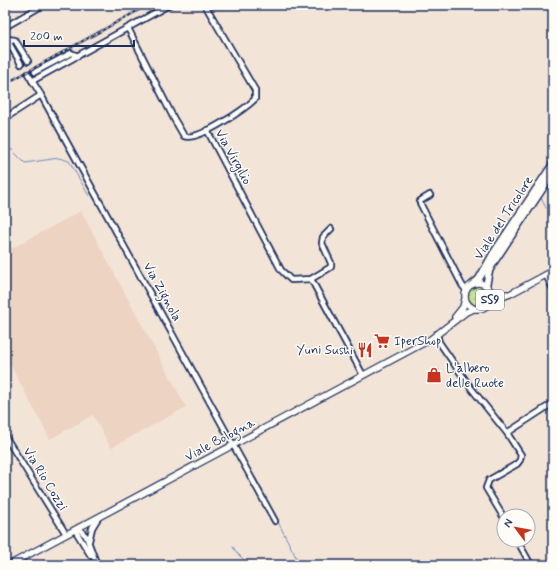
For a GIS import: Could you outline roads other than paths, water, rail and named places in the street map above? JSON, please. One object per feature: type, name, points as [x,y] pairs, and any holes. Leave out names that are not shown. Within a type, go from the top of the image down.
[{"type":"highway","name":"Viale del Tricolore","points":[[473,284],[479,279],[493,254],[553,164]]},
{"type":"highway","name":"Viale del Tricolore","points":[[488,288],[489,271],[494,262],[553,173]]},
{"type":"main road","points":[[489,302],[510,294],[553,271]]},
{"type":"main road","name":"SS9","points":[[480,283],[488,288],[489,302],[483,308],[474,309],[467,304],[465,298],[466,290],[473,284],[480,283]]},
{"type":"main road","points":[[488,288],[498,294],[510,294]]},
{"type":"main road","points":[[439,333],[458,314],[463,307],[465,298]]},
{"type":"main road","points":[[439,333],[466,312],[474,309]]},
{"type":"main road","name":"Viale Bologna","points":[[8,565],[98,518],[439,333]]},
{"type":"street","points":[[5,27],[43,5]]},
{"type":"street","points":[[32,81],[169,5]]},
{"type":"street","points":[[205,5],[255,90],[255,99],[245,109],[207,130]]},
{"type":"street","name":"Via Virgilio","points":[[128,28],[184,136],[196,136],[207,130],[281,270],[291,280],[311,279],[331,267],[331,263],[322,243],[323,237],[331,229]]},
{"type":"street","points":[[6,37],[15,40],[28,61]]},
{"type":"street","points":[[6,37],[21,64]]},
{"type":"street","points":[[35,72],[71,53],[78,56]]},
{"type":"street","name":"Via Zignola","points":[[28,74],[41,95],[275,521]]},
{"type":"street","points":[[7,117],[41,95]]},
{"type":"street","points":[[430,195],[420,201],[420,203],[462,286],[466,290]]},
{"type":"street","points":[[546,275],[553,289]]},
{"type":"street","points":[[311,279],[363,375]]},
{"type":"street","points":[[439,333],[439,342],[470,388],[507,433],[521,455],[517,464],[488,480],[486,488],[498,508]]},
{"type":"street","points":[[507,433],[553,403]]},
{"type":"street","name":"Via Rio Cozzi","points":[[5,436],[66,534]]},
{"type":"street","points":[[89,541],[92,528],[98,518]]},
{"type":"street","points":[[76,529],[86,536],[89,541],[97,565]]},
{"type":"street","points":[[76,529],[97,565]]},
{"type":"street","points":[[521,548],[531,565]]},
{"type":"waterway","points":[[5,143],[25,163],[59,158],[69,161],[89,196]]},
{"type":"waterway","points":[[541,198],[546,208]]},
{"type":"waterway","points":[[255,477],[300,565]]},
{"type":"waterway","points":[[233,547],[249,565]]},
{"type":"railway","points":[[5,84],[148,5]]},
{"type":"place","name":"IperShop","points":[[382,341]]},
{"type":"place","name":"Yuni Sushi","points":[[365,350]]},
{"type":"place","name":"L'albero delle Ruote","points":[[434,375]]}]
